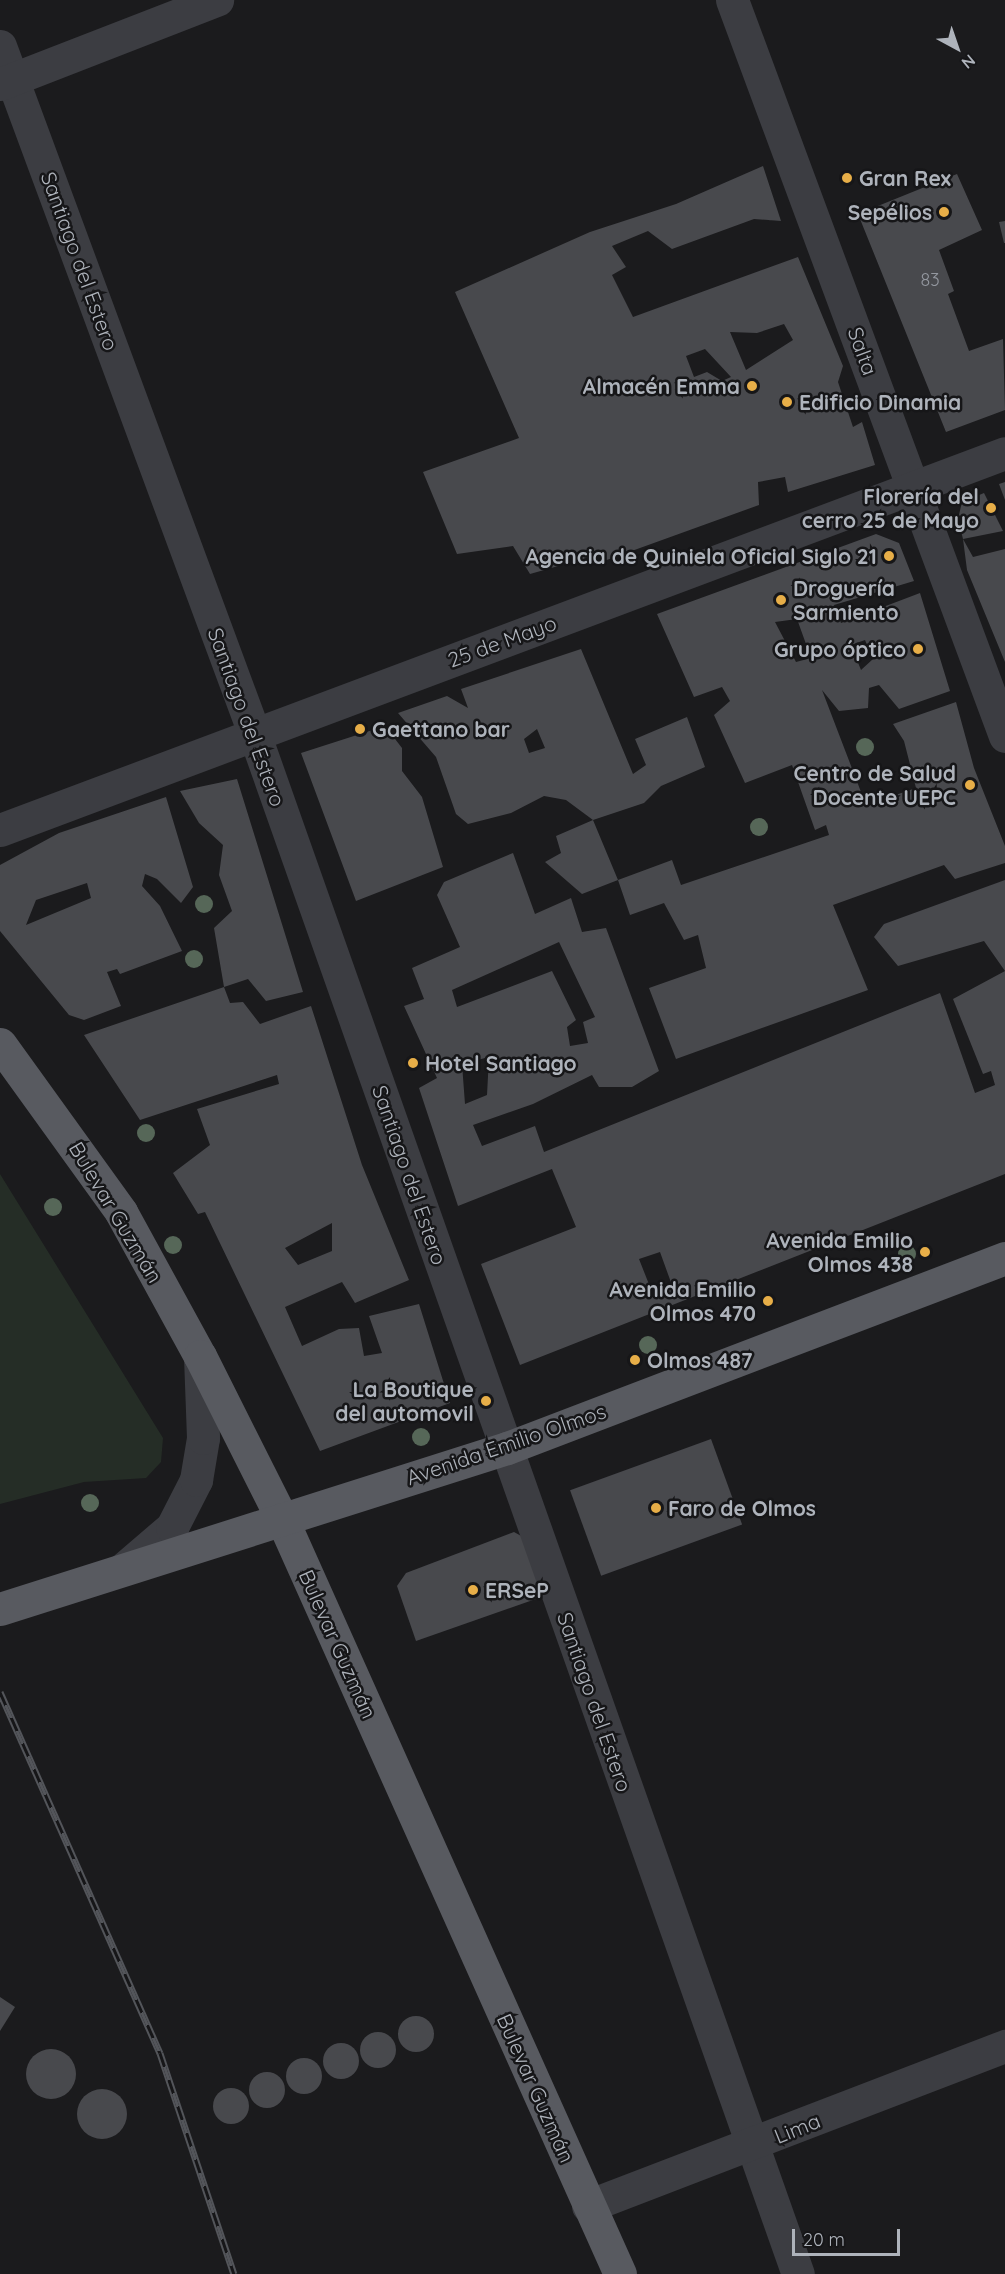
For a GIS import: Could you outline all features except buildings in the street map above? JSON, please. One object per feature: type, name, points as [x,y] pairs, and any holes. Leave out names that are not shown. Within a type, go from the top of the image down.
[{"type":"main road","name":"Bulevar Guzmán","points":[[0,1044],[121,1212],[200,1356],[282,1519],[620,2274]]},
{"type":"main road","name":"Avenida Emilio Olmos","points":[[0,1609],[507,1448],[1005,1258]]},
{"type":"street","points":[[7,82],[217,0]]},
{"type":"street","name":"Salta","points":[[732,0],[1005,736]]},
{"type":"street","name":"Santiago del Estero","points":[[0,46],[7,82],[254,733],[507,1448],[750,2146],[798,2274]]},
{"type":"street","name":"25 de Mayo","points":[[0,830],[1005,453]]},
{"type":"street","points":[[123,1569],[172,1527],[196,1480],[202,1438],[200,1356]]},
{"type":"street","name":"Lima","points":[[588,2206],[750,2146],[1005,2046]]},
{"type":"shaded area","points":[[0,1174],[163,1438],[161,1462],[146,1478],[84,1482],[0,1504]]},
{"type":"railway","points":[[0,1692],[160,2053],[234,2274]]},
{"type":"place","name":"Gran Rex","points":[[847,178]]},
{"type":"place","name":"Sepélios","points":[[944,212]]},
{"type":"place","name":"Almacén Emma","points":[[752,386]]},
{"type":"place","name":"Edificio Dinamia","points":[[787,402]]},
{"type":"place","name":"Florería del cerro 25 de Mayo","points":[[991,508]]},
{"type":"place","name":"Agencia de Quiniela Oficial Siglo 21","points":[[889,556]]},
{"type":"place","name":"Droguería Sarmiento","points":[[781,600]]},
{"type":"place","name":"Grupo óptico","points":[[918,649]]},
{"type":"place","name":"Gaettano bar","points":[[360,729]]},
{"type":"place","name":"Centro de Salud Docente UEPC","points":[[970,785]]},
{"type":"place","name":"Hotel Santiago","points":[[413,1063]]},
{"type":"place","name":"Avenida Emilio Olmos 438","points":[[925,1252]]},
{"type":"place","name":"Avenida Emilio Olmos 470","points":[[768,1301]]},
{"type":"place","name":"Olmos 487","points":[[635,1360]]},
{"type":"place","name":"La Boutique del automovil","points":[[486,1401]]},
{"type":"place","name":"Faro de Olmos","points":[[656,1508]]},
{"type":"place","name":"ERSeP","points":[[473,1590]]}]
